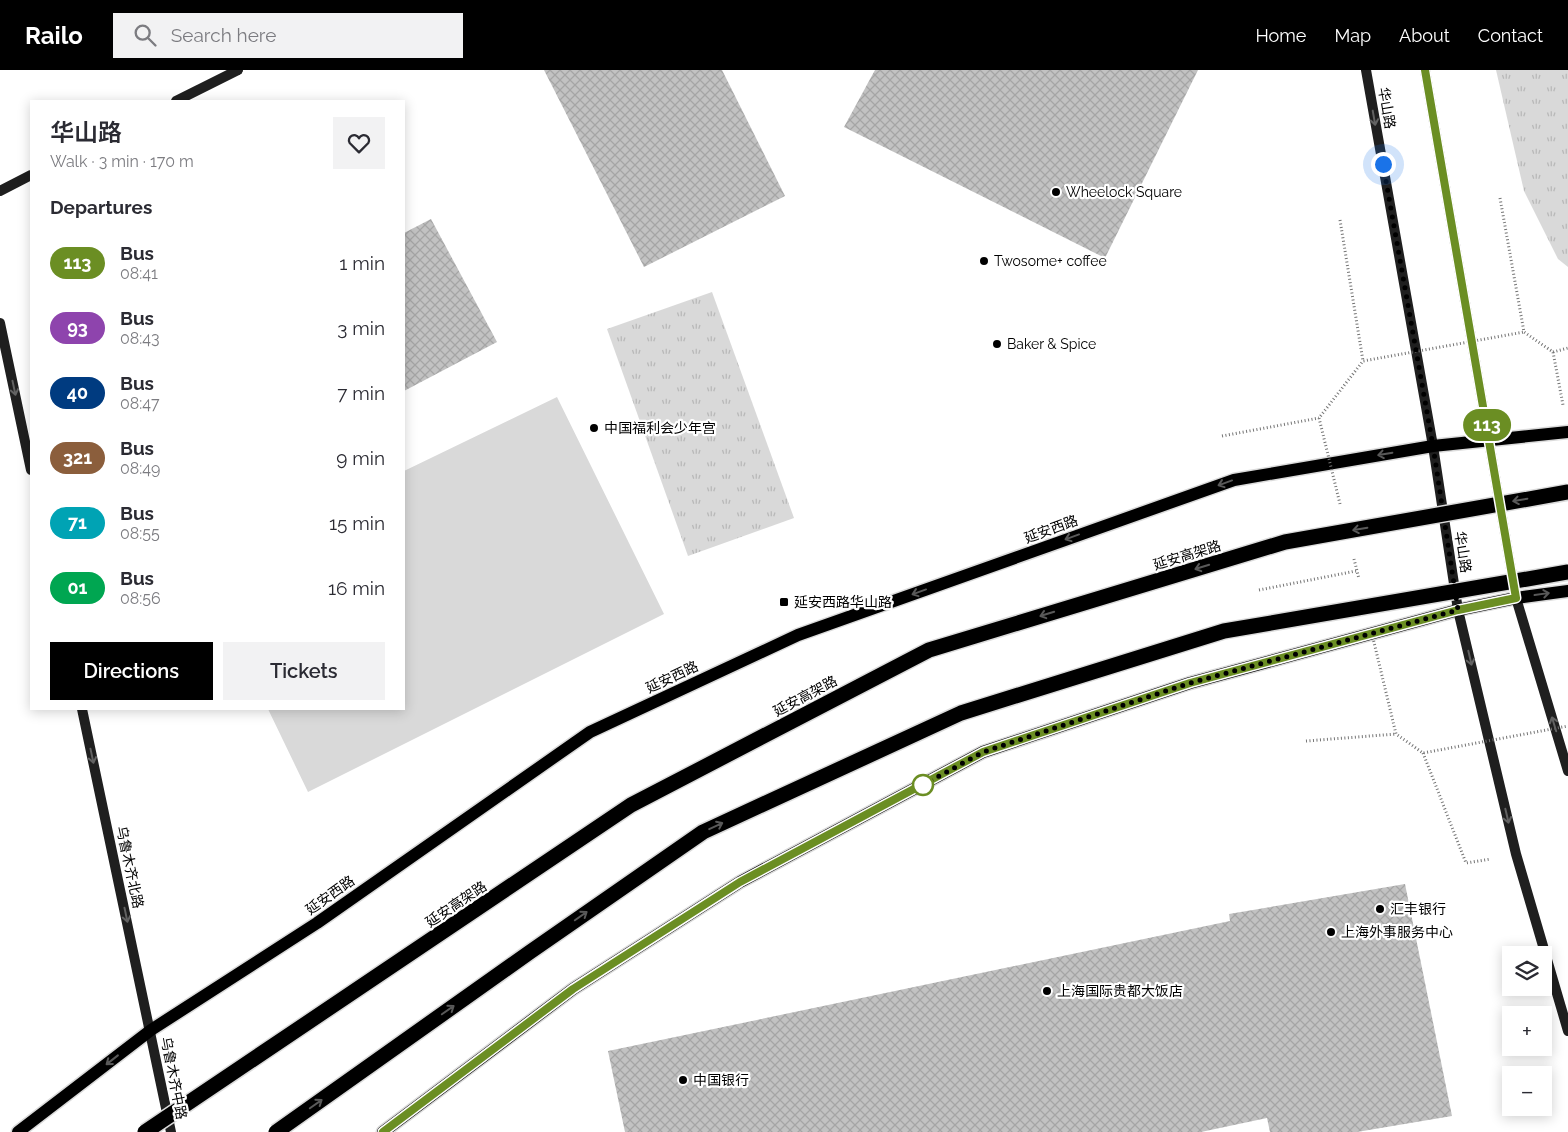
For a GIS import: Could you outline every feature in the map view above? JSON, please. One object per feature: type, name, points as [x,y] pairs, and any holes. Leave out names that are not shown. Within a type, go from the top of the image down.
[{"type":"highway","name":"延安高架路","points":[[146,1132],[631,805],[929,650],[1285,542],[1568,492]]},
{"type":"highway","points":[[276,1132],[703,832],[961,713],[1224,631],[1568,572]]},
{"type":"main road","points":[[178,100],[238,70]]},
{"type":"main road","name":"华山路","points":[[1366,70],[1433,446],[1458,610],[1516,854],[1568,1031]]},
{"type":"main road","points":[[1426,70],[1516,598],[1568,771]]},
{"type":"main road","points":[[0,191],[30,176]]},
{"type":"main road","points":[[0,323],[30,465]]},
{"type":"main road","name":"延安西路","points":[[18,1132],[150,1030],[317,923],[590,732],[798,634],[1234,480],[1433,446],[1568,432]]},
{"type":"main road","points":[[383,1132],[573,989],[740,882],[983,752],[1190,683],[1458,610],[1516,598],[1568,591]]},
{"type":"main road","name":"乌鲁木齐北路","points":[[82,710],[150,1030]]},
{"type":"main road","name":"乌鲁木齐中路","points":[[150,1030],[171,1132]]},
{"type":"path","points":[[1500,198],[1524,332],[1552,352],[1565,413]]},
{"type":"path","points":[[1340,220],[1363,361]]},
{"type":"path","points":[[1552,352],[1568,348]]},
{"type":"path","points":[[1222,436],[1319,418]]},
{"type":"path","points":[[1259,590],[1356,571]]},
{"type":"path","points":[[1306,741],[1396,734]]},
{"type":"path","points":[[1422,752],[1466,863]]},
{"type":"green space","points":[[1496,70],[1568,70],[1568,267],[1558,259],[1524,191]]},
{"type":"green space","points":[[712,292],[794,518],[688,556],[607,329]]},
{"type":"green space","points":[[557,397],[664,614],[308,792],[268,710],[405,710],[405,471]]},
{"type":"building","points":[[544,70],[722,70],[785,196],[644,267]]},
{"type":"building","name":"Wheelock Square","points":[[875,70],[1198,70],[1105,258],[844,127]]},
{"type":"building","points":[[431,219],[497,342],[405,390],[405,232]]},
{"type":"building","name":"上海国际贵都大饭店","points":[[1405,884],[1452,1116],[1357,1132],[1270,1132],[1267,1118],[1201,1132],[625,1132],[608,1051],[1230,921],[1229,914]]},
{"type":"bus line","name":"113","points":[[383,1132],[573,989],[740,882],[983,752],[1190,683],[1458,610],[1516,598],[1425,70]]},
{"type":"place","name":"Wheelock Square","points":[[1056,192]]},
{"type":"place","name":"Twosome+ coffee","points":[[984,261]]},
{"type":"place","name":"Baker & Spice","points":[[997,344]]},
{"type":"place","name":"中国福利会少年宫","points":[[594,428]]},
{"type":"place","name":"延安西路华山路","points":[[784,602]]},
{"type":"place","name":"汇丰银行","points":[[1380,909]]},
{"type":"place","name":"上海外事服务中心","points":[[1331,932]]},
{"type":"place","name":"上海国际贵都大饭店","points":[[1047,991]]},
{"type":"place","name":"中国银行","points":[[683,1080]]},
{"type":"route","points":[[923,785],[983,752],[1190,683],[1458,610],[1433,446],[1383,164]]}]
